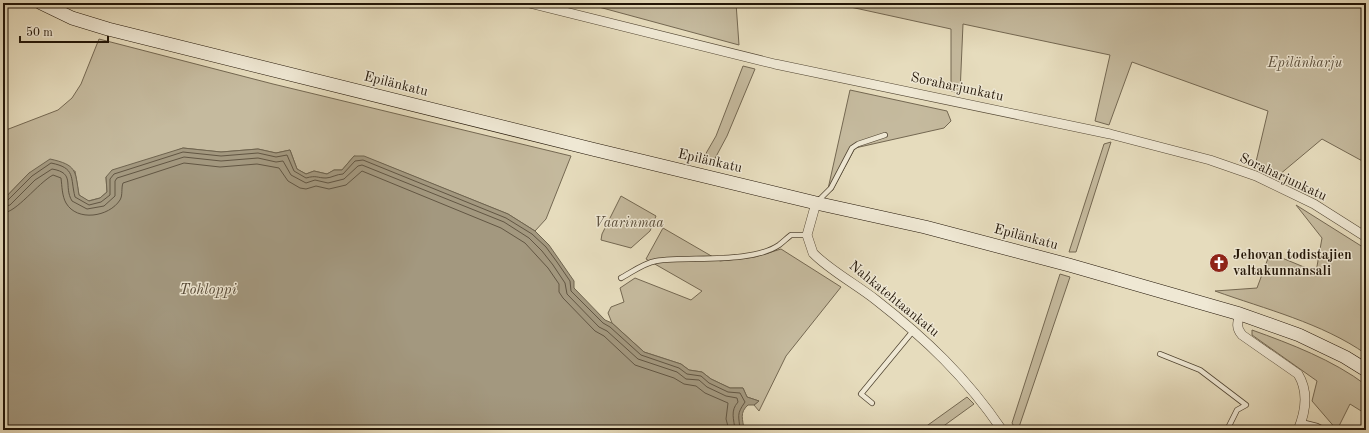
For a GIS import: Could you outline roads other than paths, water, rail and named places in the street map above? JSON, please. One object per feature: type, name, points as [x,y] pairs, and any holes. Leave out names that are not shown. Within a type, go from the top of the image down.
[{"type":"street","name":"Epilänkatu","points":[[41,3],[72,18],[108,29],[816,203],[926,226],[1069,265],[1240,314],[1299,335],[1345,357],[1366,370]]},
{"type":"street","name":"Soraharjunkatu","points":[[529,3],[775,64],[1103,132],[1210,160],[1256,176],[1314,204],[1366,238]]},
{"type":"street","points":[[807,235],[816,203]]},
{"type":"street","name":"Nahkatehtaankatu","points":[[807,235],[811,250],[818,258],[856,284],[914,330],[957,371],[984,404],[1002,430]]},
{"type":"street","points":[[1240,314],[1237,324],[1238,330],[1242,335],[1298,374],[1303,382],[1306,390],[1306,401],[1300,426]]},
{"type":"lane","points":[[816,203],[831,188],[852,148],[858,144],[885,135]]},
{"type":"lane","points":[[621,278],[649,263],[657,261],[704,260],[750,255],[767,251],[780,245],[791,235],[807,235]]},
{"type":"lane","points":[[872,403],[861,394],[914,330]]},
{"type":"lane","points":[[1160,354],[1200,370],[1246,404],[1238,410],[1226,430]]},
{"type":"lane","points":[[1300,426],[1317,426],[1325,430]]},
{"type":"water","name":"Tohloppi","points":[[183,148],[221,152],[258,149],[276,153],[290,150],[297,169],[306,174],[314,171],[327,174],[334,170],[342,170],[354,156],[364,156],[508,214],[535,231],[549,245],[574,281],[574,288],[605,320],[612,323],[644,352],[681,364],[689,370],[702,372],[711,379],[730,388],[743,388],[747,397],[759,401],[754,405],[748,405],[743,411],[742,416],[744,430],[3,430],[3,200],[29,173],[50,159],[70,166],[77,180],[79,195],[89,201],[100,198],[107,192],[106,177],[112,170]]},
{"type":"place","name":"Jehovan todistajien valtakunnansali","points":[[1219,263]]},
{"type":"park label","name":"Epilänharju","points":[[1305,63]]},
{"type":"park label","name":"Vaarinmaa","points":[[629,223]]}]
